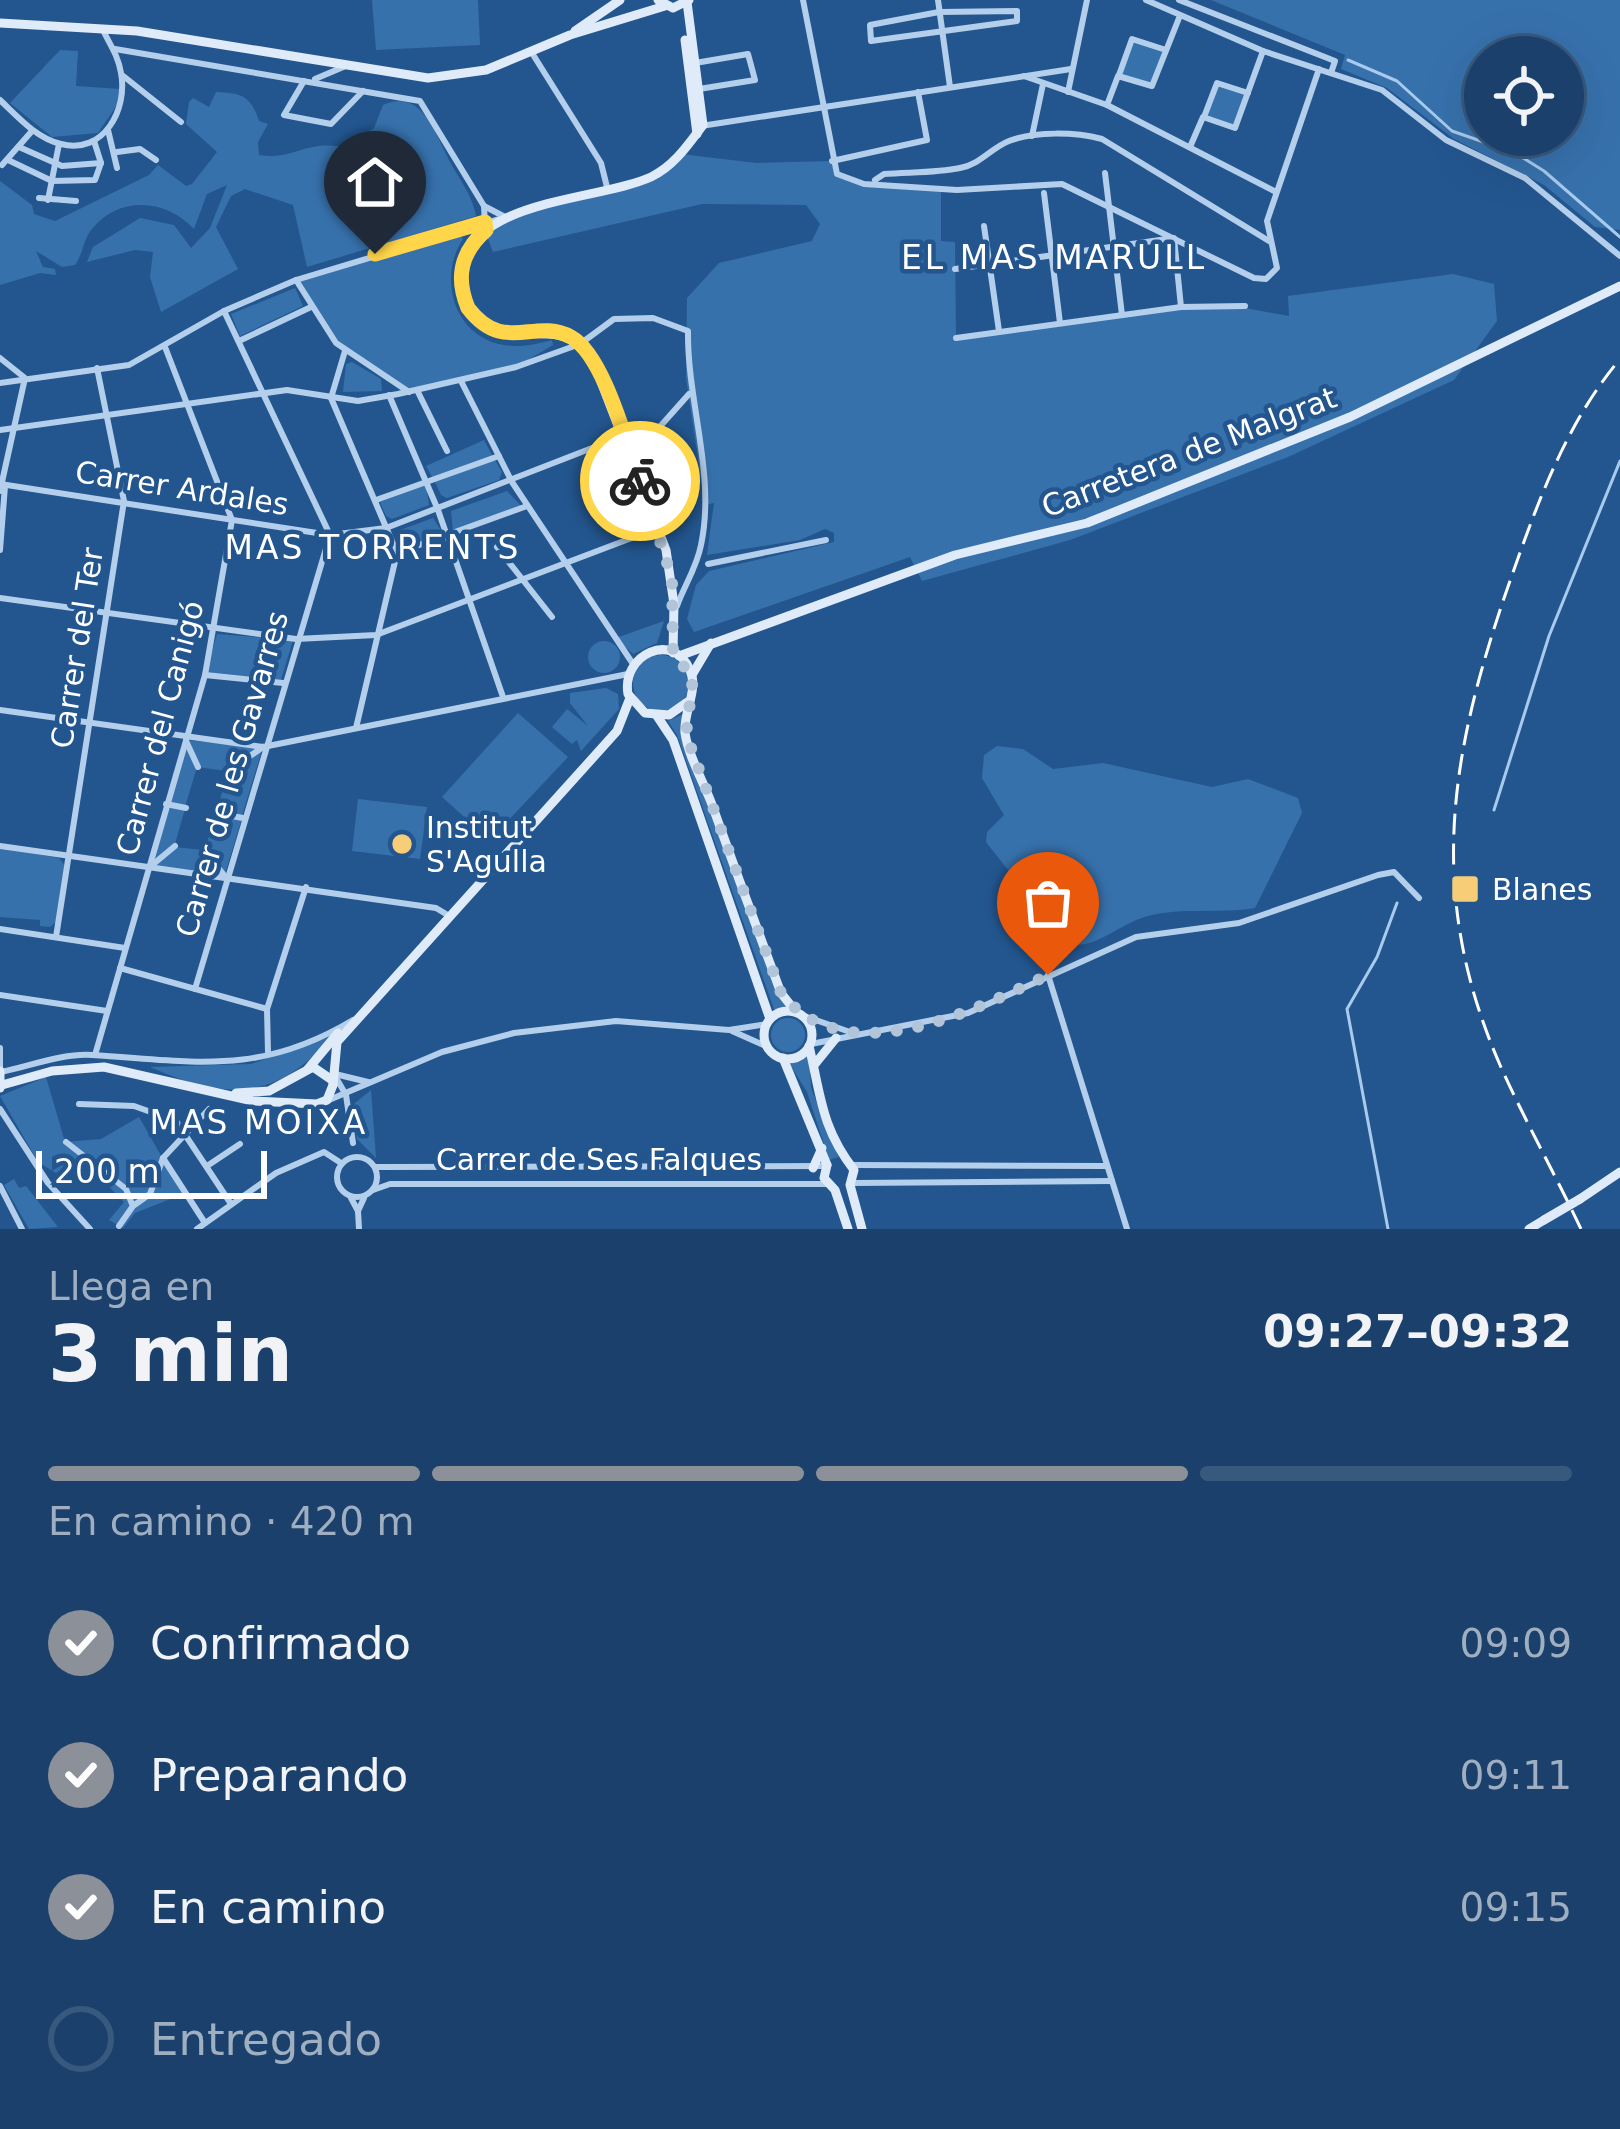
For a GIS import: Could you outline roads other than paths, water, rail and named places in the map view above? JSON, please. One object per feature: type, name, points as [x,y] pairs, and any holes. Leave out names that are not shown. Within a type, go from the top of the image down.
[{"type":"street","points":[[802,0],[837,174],[864,184],[884,174],[978,163],[1005,142],[1032,136],[1102,139],[1269,242]]},
{"type":"street","points":[[938,0],[950,87]]},
{"type":"street","points":[[1068,92],[1087,0]]},
{"type":"street","points":[[1146,0],[1263,51],[1382,90],[1446,140],[1525,178],[1617,252]]},
{"type":"street","points":[[1179,0],[1335,61],[1331,74]]},
{"type":"street","points":[[570,35],[616,1],[626,19]]},
{"type":"street","points":[[0,23],[102,27],[428,78],[455,76],[570,35],[688,1],[700,89],[697,131]]},
{"type":"street","points":[[665,5],[682,20],[697,131]]},
{"type":"street","points":[[1017,11],[1016,21],[942,32],[871,41],[870,25],[939,12],[1017,11]]},
{"type":"street","points":[[1118,76],[1152,86],[1179,18]]},
{"type":"street","points":[[0,100],[32,131],[59,144],[94,141],[108,130],[122,106],[116,49],[102,27]]},
{"type":"street","points":[[1107,105],[1132,39],[1166,50]]},
{"type":"street","points":[[0,710],[263,747],[603,680],[630,669],[656,650],[670,632],[673,617],[672,578],[658,528],[603,383],[580,344],[559,332],[508,334],[472,313],[461,288],[462,268],[467,251],[486,226],[484,206],[429,109],[420,101],[364,90],[116,49]]},
{"type":"street","points":[[531,51],[601,163],[608,191]]},
{"type":"street","points":[[1203,117],[1235,128],[1263,51]]},
{"type":"street","points":[[695,63],[748,54],[754,80],[700,89]]},
{"type":"street","points":[[349,65],[308,80],[284,115],[331,124],[364,90]]},
{"type":"street","points":[[0,383],[129,364],[224,311],[296,280],[654,176],[697,131],[823,106],[1071,69]]},
{"type":"street","points":[[874,181],[957,190],[1062,184],[1238,272],[1266,279],[1277,268],[1267,221],[1319,70]]},
{"type":"street","points":[[122,75],[181,122]]},
{"type":"street","points":[[1024,76],[1107,105],[1276,192]]},
{"type":"street","points":[[1190,147],[1217,83],[1248,93]]},
{"type":"street","points":[[1032,136],[1043,85]]},
{"type":"street","points":[[832,161],[927,140],[918,92]]},
{"type":"street","points":[[108,130],[117,152],[117,168]]},
{"type":"street","points":[[32,131],[5,163],[52,181],[95,181],[101,163],[94,141]]},
{"type":"street","points":[[59,144],[44,199],[76,201]]},
{"type":"street","points":[[19,147],[55,165],[101,163]]},
{"type":"street","points":[[117,152],[140,148],[156,160]]},
{"type":"street","points":[[1105,173],[1122,315]]},
{"type":"street","points":[[1044,193],[1060,323]]},
{"type":"street","points":[[484,206],[508,218]]},
{"type":"street","points":[[984,226],[999,331]]},
{"type":"street","points":[[955,269],[1174,238]]},
{"type":"street","points":[[1174,238],[1181,307]]},
{"type":"street","name":"Carretera de Malgrat","points":[[1601,294],[1620,274]]},
{"type":"street","points":[[296,280],[345,351],[412,391],[447,451]]},
{"type":"street","name":"Carretera de Malgrat","points":[[676,654],[955,556],[1087,524],[1350,417],[1620,286]]},
{"type":"street","points":[[956,338],[1181,307],[1245,306]]},
{"type":"street","points":[[239,341],[311,308]]},
{"type":"street","points":[[224,311],[330,535]]},
{"type":"street","points":[[0,430],[286,390],[358,401],[460,380],[580,344],[614,319],[653,318],[688,331],[689,394],[705,505],[697,559],[673,617]]},
{"type":"street","name":"Carrer del Canigó","points":[[95,1055],[206,675],[232,520],[165,347]]},
{"type":"street","points":[[345,351],[331,398],[397,554],[356,728]]},
{"type":"street","points":[[0,358],[25,378]]},
{"type":"street","name":"Carrer del Ter","points":[[56,937],[124,501],[97,368]]},
{"type":"street","points":[[0,550],[10,429],[25,378]]},
{"type":"street","points":[[219,1093],[269,1091],[303,1073],[453,918],[617,731],[629,694],[630,669],[512,482],[460,380]]},
{"type":"street","points":[[632,458],[689,394]]},
{"type":"street","points":[[389,395],[428,483],[502,697]]},
{"type":"street","name":"Carrer Ardales","points":[[2,487],[124,501],[330,535],[386,527],[438,510],[623,436]]},
{"type":"street","points":[[376,500],[499,456]]},
{"type":"street","points":[[397,554],[527,506]]},
{"type":"street","points":[[0,598],[296,639],[376,635],[658,528]]},
{"type":"street","name":"Carrer de les Gavarres","points":[[195,989],[263,747],[330,535]]},
{"type":"street","points":[[692,575],[708,564],[826,540]]},
{"type":"street","points":[[497,547],[552,617]]},
{"type":"street","points":[[697,559],[708,564]]},
{"type":"street","points":[[670,632],[676,654],[692,675]]},
{"type":"street","points":[[712,642],[692,675],[686,734],[781,993],[810,1024],[812,1075],[836,1149],[848,1162],[856,1184],[862,1229]]},
{"type":"street","points":[[656,650],[676,654]]},
{"type":"street","points":[[206,675],[283,682]]},
{"type":"street","points":[[603,680],[629,694],[673,740],[768,1022],[768,1047]]},
{"type":"street","points":[[617,731],[652,715],[675,713],[688,700]]},
{"type":"street","points":[[184,738],[198,767]]},
{"type":"street","points":[[227,772],[263,747]]},
{"type":"street","points":[[166,804],[186,808]]},
{"type":"street","points":[[215,813],[243,818]]},
{"type":"street","points":[[0,846],[306,887],[436,908],[453,918]]},
{"type":"street","points":[[148,868],[175,846]]},
{"type":"street","points":[[204,850],[226,878]]},
{"type":"street","points":[[783,1058],[794,1058],[810,1045],[854,1033],[968,1013],[1136,937],[1239,923],[1378,874],[1394,872],[1419,898]]},
{"type":"street","points":[[268,1053],[267,1009],[306,887]]},
{"type":"street","points":[[0,928],[125,948]]},
{"type":"street","points":[[119,968],[267,1009]]},
{"type":"street","points":[[1048,975],[1127,1229]]},
{"type":"street","points":[[0,995],[107,1011]]},
{"type":"street","points":[[0,1048],[1,1087],[76,1067],[124,1069],[219,1093],[322,1102],[442,1052],[514,1033],[616,1021],[729,1030],[800,1014],[854,1033]]},
{"type":"street","points":[[0,1072],[95,1055],[192,1066],[268,1053],[330,1034],[356,1018]]},
{"type":"street","points":[[322,1102],[335,1048],[356,1018]]},
{"type":"street","points":[[729,1030],[783,1058],[822,1148],[848,1229]]},
{"type":"street","points":[[812,1075],[820,1052],[836,1038]]},
{"type":"street","points":[[107,1058],[124,1069]]},
{"type":"street","points":[[303,1073],[372,1082]]},
{"type":"street","points":[[303,1073],[298,1094],[307,1102]]},
{"type":"street","points":[[330,1076],[348,1108],[352,1143],[337,1183],[358,1211],[358,1229]]},
{"type":"street","points":[[80,1103],[134,1106],[176,1121],[231,1204]]},
{"type":"street","points":[[119,1226],[150,1193],[163,1158],[209,1108]]},
{"type":"street","points":[[0,1109],[48,1183],[90,1229]]},
{"type":"street","points":[[66,1142],[126,1189],[133,1206]]},
{"type":"street","points":[[352,1143],[375,1167],[369,1193],[358,1211]]},
{"type":"street","points":[[207,1166],[239,1144]]},
{"type":"street","points":[[813,1168],[822,1148]]},
{"type":"street","points":[[163,1158],[201,1226],[298,1160],[324,1152],[344,1161],[364,1158]]},
{"type":"street","points":[[826,1166],[848,1162],[1107,1166]]},
{"type":"street","name":"Carrer de Ses Falques","points":[[375,1167],[826,1166]]},
{"type":"street","points":[[1529,1229],[1620,1172]]},
{"type":"street","points":[[831,1187],[1112,1181]]},
{"type":"street","name":"Carrer de Ses Falques","points":[[349,1196],[390,1184],[831,1187]]},
{"type":"street","points":[[0,1187],[22,1229]]},
{"type":"waterway","points":[[1348,60],[1397,81],[1452,131],[1515,153],[1544,171],[1620,237]]},
{"type":"waterway","points":[[1494,810],[1549,636],[1620,461]]},
{"type":"waterway","points":[[1388,1229],[1347,1009],[1377,957],[1397,903]]},
{"type":"railway","points":[[1581,1229],[1500,1065],[1476,1001],[1461,940],[1454,820],[1473,702],[1521,549],[1569,436],[1620,359]]},
{"type":"place","name":"Institut S'Agulla","points":[[402,844]]},
{"type":"place","name":"Blanes","points":[[1465,889]]},
{"type":"district","name":"EL MAS MARULL","points":[[1054,257]]},
{"type":"district","name":"MAS TORRENTS","points":[[373,547]]},
{"type":"district","name":"MAS MOIXA","points":[[259,1122]]}]
